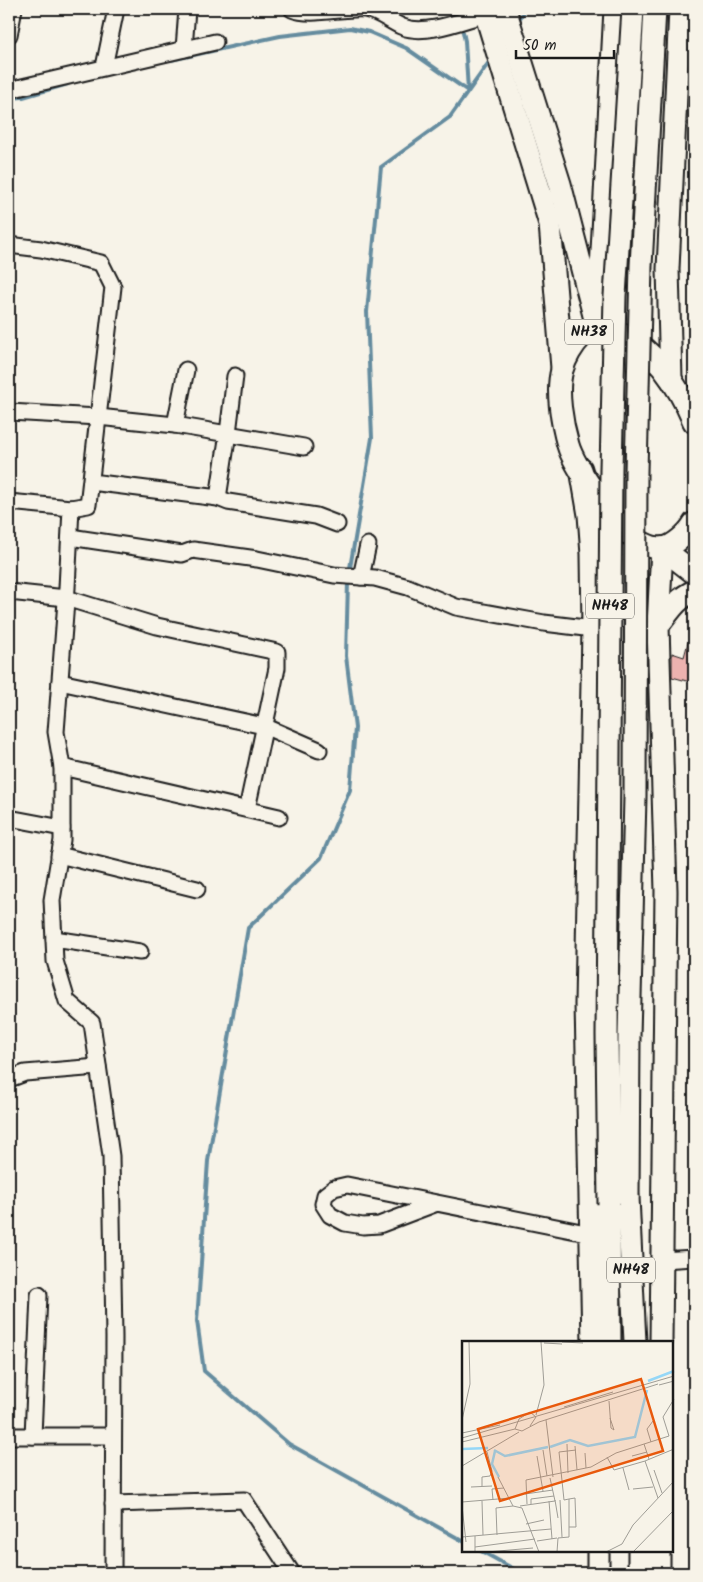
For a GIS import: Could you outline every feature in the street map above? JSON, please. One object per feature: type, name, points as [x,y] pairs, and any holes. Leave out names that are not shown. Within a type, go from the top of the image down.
[{"type":"highway","points":[[598,327],[615,9]]},
{"type":"highway","name":"NH48","points":[[633,9],[615,296],[607,1035],[618,1200],[635,1341]]},
{"type":"highway","name":"NH48","points":[[610,1341],[630,1027],[635,788],[636,472],[641,266],[655,9]]},
{"type":"highway","points":[[671,379],[668,269],[680,9]]},
{"type":"highway","points":[[670,208],[680,151],[692,9]]},
{"type":"highway","name":"NH38","points":[[494,13],[526,112],[550,224],[562,368],[560,384],[561,406],[568,446],[580,469],[603,504],[627,533],[645,544],[662,548]]},
{"type":"highway","name":"NH38","points":[[526,112],[560,184],[598,327]]},
{"type":"highway","name":"NH38","points":[[562,368],[582,336],[598,327],[622,334],[645,348],[661,365],[679,391],[694,422]]},
{"type":"highway","points":[[580,469],[589,515],[592,554],[593,629],[586,1004],[593,1341]]},
{"type":"highway","points":[[662,548],[678,541],[694,523]]},
{"type":"highway","points":[[662,548],[694,573]]},
{"type":"highway","points":[[661,1341],[666,891],[658,626],[662,548]]},
{"type":"highway","points":[[658,626],[676,602],[694,592]]},
{"type":"highway","points":[[598,1552],[598,1573]]},
{"type":"highway","points":[[612,1552],[612,1573]]},
{"type":"highway","points":[[639,1552],[639,1573]]},
{"type":"highway","points":[[659,1552],[659,1573]]},
{"type":"street","points":[[9,35],[14,9]]},
{"type":"street","points":[[104,67],[116,9]]},
{"type":"street","points":[[184,49],[188,9]]},
{"type":"street","points":[[292,9],[302,12],[364,9],[378,13],[411,29],[435,28],[494,13]]},
{"type":"street","points":[[9,90],[215,42]]},
{"type":"street","points":[[9,244],[41,249],[101,263],[113,287],[88,505],[71,508],[9,502]]},
{"type":"street","points":[[175,425],[186,370]]},
{"type":"street","points":[[218,498],[235,376]]},
{"type":"street","points":[[9,412],[98,417],[175,425],[304,446]]},
{"type":"street","points":[[91,482],[218,498],[228,502],[316,516],[337,524]]},
{"type":"street","points":[[71,508],[56,732],[62,767],[62,828],[52,900],[55,961],[67,1001],[92,1023],[111,1156],[114,1338],[113,1573]]},
{"type":"street","points":[[70,537],[182,554],[193,550],[257,559],[334,575],[375,578],[408,587],[456,607],[544,623],[593,629]]},
{"type":"street","points":[[361,577],[368,545]]},
{"type":"street","points":[[9,592],[66,598],[157,626],[277,652],[277,668],[247,809]]},
{"type":"street","points":[[60,682],[264,726],[319,750]]},
{"type":"street","points":[[62,767],[279,817]]},
{"type":"street","points":[[9,818],[62,828]]},
{"type":"street","points":[[59,855],[197,889]]},
{"type":"street","points":[[54,939],[140,952]]},
{"type":"street","points":[[9,1079],[26,1073],[98,1067]]},
{"type":"street","points":[[437,1203],[379,1226],[345,1223],[330,1215],[324,1204],[325,1194],[334,1188],[347,1185],[437,1203],[591,1234]]},
{"type":"street","points":[[662,1260],[694,1258]]},
{"type":"street","points":[[33,1436],[39,1294]]},
{"type":"street","points":[[9,1436],[113,1436]]},
{"type":"street","points":[[113,1504],[244,1500],[292,1573]]},
{"type":"building","points":[[691,631],[694,631],[694,683],[672,677],[672,653],[684,657]]},
{"type":"waterway","points":[[518,21],[526,9]]},
{"type":"waterway","points":[[171,60],[280,36],[350,28],[369,32],[406,48],[468,91]]},
{"type":"waterway","points":[[463,32],[468,91]]},
{"type":"waterway","points":[[350,568],[372,438],[367,312],[381,167],[450,117],[492,58]]},
{"type":"waterway","points":[[9,98],[23,97],[68,84]]},
{"type":"waterway","points":[[348,582],[346,656],[355,728],[350,790],[321,858],[248,928],[208,1161],[197,1321],[204,1371],[289,1444],[462,1540]]},
{"type":"waterway","points":[[483,1552],[521,1573]]}]
